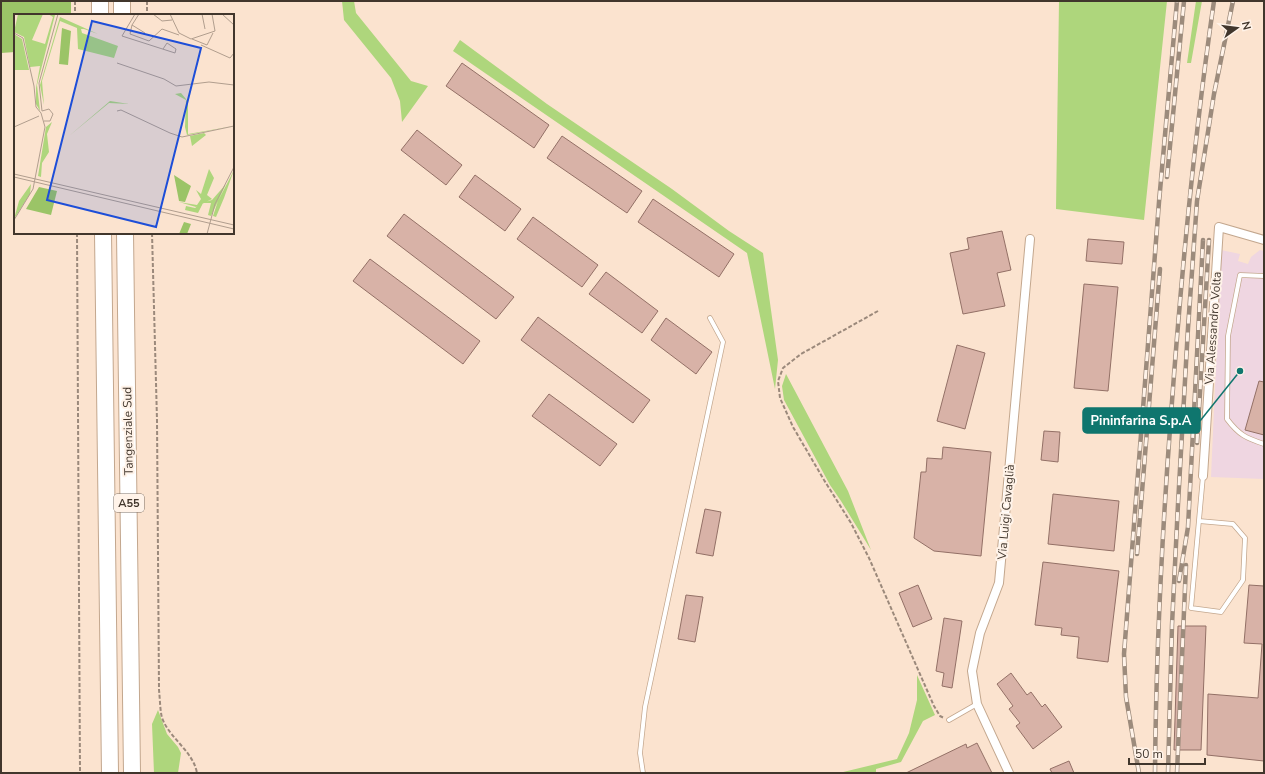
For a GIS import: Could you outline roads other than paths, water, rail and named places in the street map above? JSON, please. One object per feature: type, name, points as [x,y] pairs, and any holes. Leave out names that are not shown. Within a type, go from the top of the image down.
[{"type":"highway","points":[[100,1],[100,14]]},
{"type":"highway","points":[[122,1],[122,14]]},
{"type":"highway","name":"Tangenziale Sud","points":[[102,234],[110,773]]},
{"type":"highway","name":"Tangenziale Sud","points":[[125,234],[132,773]]},
{"type":"street","name":"Via Alessandro Volta","points":[[1203,476],[1219,227],[1264,240]]},
{"type":"street","name":"Via Luigi Cavaglià","points":[[1009,773],[977,704],[972,671],[980,633],[999,582],[1030,239]]},
{"type":"lane","points":[[1264,276],[1240,275],[1228,336],[1227,419],[1232,426],[1245,437],[1264,444]]},
{"type":"lane","points":[[642,773],[640,752],[645,707],[723,342],[710,318]]},
{"type":"lane","points":[[1199,521],[1233,524],[1245,538],[1243,580],[1221,612],[1191,608],[1203,476]]},
{"type":"lane","points":[[949,720],[977,704]]},
{"type":"railway","points":[[1139,773],[1126,697],[1124,654],[1159,202],[1177,1]]},
{"type":"railway","points":[[1167,177],[1184,1]]},
{"type":"railway","points":[[1155,773],[1160,594],[1175,363],[1194,156],[1214,1]]},
{"type":"railway","points":[[1168,773],[1172,625],[1178,504],[1197,201],[1214,94],[1233,1]]},
{"type":"railway","points":[[1179,581],[1188,527],[1203,240]]},
{"type":"railway","points":[[1197,443],[1209,240]]},
{"type":"railway","points":[[1137,554],[1160,269]]},
{"type":"railway","points":[[1177,773],[1186,565]]},
{"type":"place","name":"Pininfarina S.p.A","points":[[1240,371]]}]
